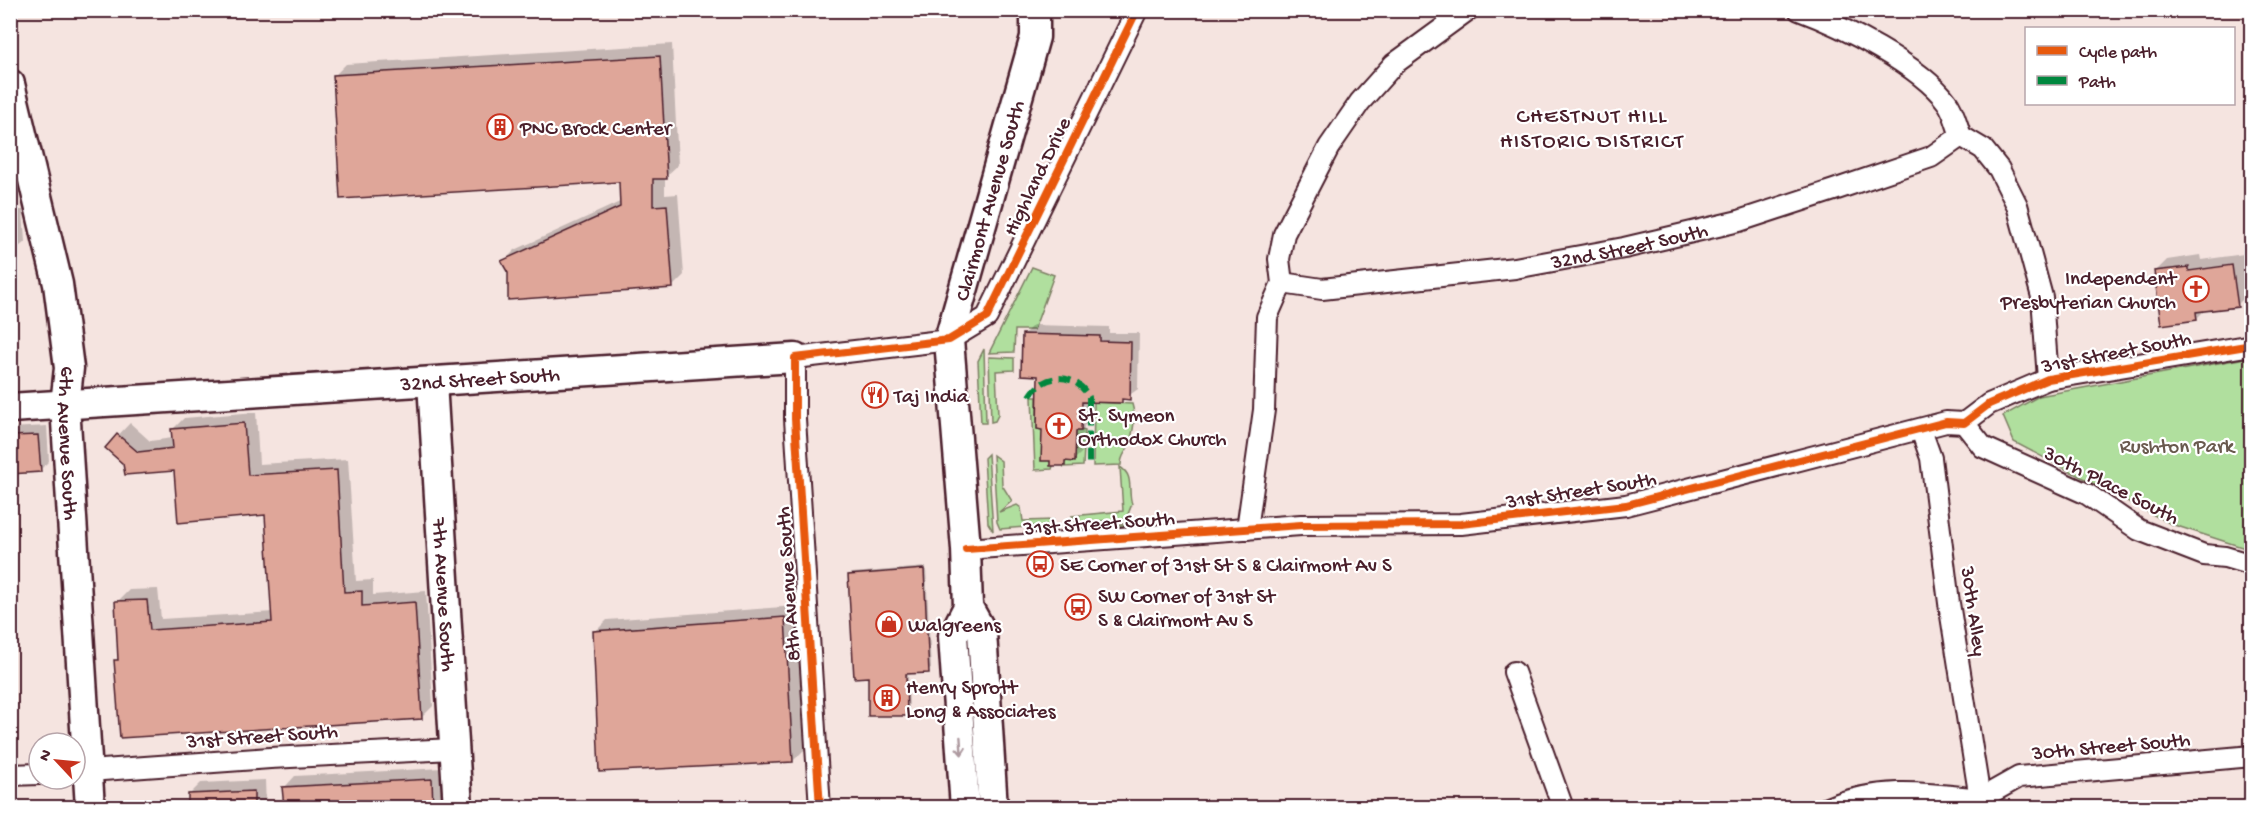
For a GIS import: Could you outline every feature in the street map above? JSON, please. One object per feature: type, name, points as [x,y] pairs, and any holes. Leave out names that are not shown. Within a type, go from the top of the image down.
[{"type":"main road","name":"Clairmont Avenue South","points":[[993,807],[982,632],[968,607],[966,549],[949,340],[1035,37],[1035,10]]},
{"type":"main road","name":"6th Avenue South","points":[[10,84],[58,284],[69,368],[65,405],[79,731]]},
{"type":"main road","name":"32nd Street South","points":[[10,408],[795,358]]},
{"type":"main road","name":"7th Avenue South","points":[[432,381],[441,487],[453,749],[458,807]]},
{"type":"main road","name":"Clairmont Avenue South","points":[[965,807],[953,636],[968,607]]},
{"type":"main road","name":"6th Avenue South","points":[[86,791],[90,807]]},
{"type":"street","name":"Highland Drive","points":[[949,340],[987,317],[1137,10]]},
{"type":"street","points":[[1247,529],[1264,410],[1268,317],[1282,283],[1279,259],[1284,234],[1329,147],[1360,102],[1394,64],[1468,10]]},
{"type":"street","points":[[1799,10],[1864,40],[1916,73],[1948,102],[1961,136],[1983,149],[1999,169],[2017,205],[2042,297],[2048,379]]},
{"type":"street","name":"32nd Street South","points":[[1282,283],[1322,289],[1515,268],[1624,248],[1738,221],[1834,190],[1931,157],[1961,136]]},
{"type":"street","name":"32nd Street South","points":[[795,358],[949,340]]},
{"type":"street","name":"31st Street South","points":[[966,549],[1301,525],[1461,524],[1626,505],[1946,422],[1964,423],[1989,404],[2048,379],[2252,345]]},
{"type":"street","name":"8th Avenue South","points":[[795,358],[795,419],[820,807]]},
{"type":"street","name":"30th Place South","points":[[1964,423],[1983,447],[2087,494],[2139,530],[2204,555],[2225,557],[2252,565]]},
{"type":"street","name":"30th Alley","points":[[1921,430],[1931,458],[1948,603],[1982,803]]},
{"type":"street","points":[[1514,672],[1563,807]]},
{"type":"street","name":"31st Street South","points":[[87,771],[453,749]]},
{"type":"street","name":"30th Street South","points":[[1982,803],[2019,777],[2252,756]]},
{"type":"street","points":[[10,775],[27,774]]},
{"type":"street","points":[[1827,807],[1845,800],[1898,791],[1982,803]]},
{"type":"green space","points":[[1032,267],[1054,275],[1034,330],[1015,330],[1014,352],[989,353]]},
{"type":"green space","points":[[984,349],[986,423],[981,423],[978,361]]},
{"type":"green space","points":[[989,357],[1014,358],[1014,370],[996,371],[998,415],[995,421],[991,422]]},
{"type":"green space","name":"Rushton Park","points":[[2251,357],[2251,550],[2171,524],[2014,442],[2003,416],[2039,396]]},
{"type":"green space","points":[[1032,397],[1037,397],[1037,429],[1042,430],[1052,469],[1035,470]]},
{"type":"green space","points":[[1094,402],[1132,404],[1133,431],[1121,465],[1093,466]]},
{"type":"green space","points":[[1085,430],[1083,466],[1064,467],[1065,461],[1075,461],[1076,431]]},
{"type":"green space","points":[[988,454],[993,531],[988,523],[984,458]]},
{"type":"green space","points":[[993,455],[1001,461],[1002,485],[1012,501],[999,512],[1017,505],[1021,508],[1023,521],[1053,520],[1051,525],[1000,529],[997,522]]},
{"type":"green space","points":[[1120,467],[1128,475],[1130,484],[1132,504],[1126,519],[1076,523],[1072,516],[1123,511]]},
{"type":"green space","points":[[1135,523],[1131,525],[1072,530],[1073,528]]},
{"type":"building","name":"PNC Brock Center","points":[[660,56],[667,179],[653,179],[653,206],[667,205],[673,288],[508,300],[508,273],[501,261],[620,207],[619,182],[340,199],[333,75]]},
{"type":"building","name":"Independent Presbyterian Church","points":[[2232,265],[2238,307],[2196,312],[2197,320],[2161,325],[2154,271],[2189,267],[2189,271]]},
{"type":"building","points":[[1022,334],[1100,336],[1100,341],[1131,342],[1130,400],[1122,399],[1122,403],[1082,402],[1081,431],[1076,431],[1075,462],[1065,461],[1065,466],[1050,466],[1050,461],[1041,461],[1042,430],[1037,429],[1038,376],[1021,375]]},
{"type":"building","points":[[244,423],[248,475],[337,470],[344,592],[362,591],[362,606],[415,602],[422,719],[120,738],[114,660],[118,660],[115,601],[147,600],[150,630],[272,622],[265,515],[178,523],[174,471],[125,475],[123,464],[105,448],[117,434],[138,452],[173,448],[171,429]]},
{"type":"building","points":[[38,435],[41,472],[10,474],[10,436]]},
{"type":"building","name":"Walgreens","points":[[924,569],[929,673],[906,674],[907,716],[868,716],[868,677],[854,678],[848,575]]},
{"type":"building","points":[[785,617],[793,762],[599,772],[593,631]]},
{"type":"building","points":[[432,779],[433,807],[284,807],[282,787]]},
{"type":"building","points":[[254,791],[254,807],[188,807],[188,794]]},
{"type":"marked path","points":[[1030,396],[1036,388],[1052,379],[1068,379],[1083,389],[1089,397],[1089,468]]},
{"type":"cycle path","points":[[820,808],[795,419],[795,358],[949,340],[987,317],[1137,10]]},
{"type":"cycle path","points":[[966,549],[1301,525],[1461,524],[1626,505],[1946,422],[1964,423],[1989,404],[2048,379],[2252,345]]},
{"type":"place","name":"PNC Brock Center","points":[[500,127]]},
{"type":"place","name":"Independent Presbyterian Church","points":[[2196,289]]},
{"type":"place","name":"Taj India","points":[[875,395]]},
{"type":"place","name":"St. Symeon Orthodox Church","points":[[1059,426]]},
{"type":"place","name":"SE Corner of 31st St S & Clairmont Av S","points":[[1040,564]]},
{"type":"place","name":"SW Corner of 31st St S & Clairmont Av S","points":[[1078,607]]},
{"type":"place","name":"Walgreens","points":[[889,624]]},
{"type":"place","name":"Henry Sprott Long & Associates","points":[[887,698]]},
{"type":"district","name":"CHESTNUT HILL HISTORIC DISTRICT","points":[[1592,126]]}]
